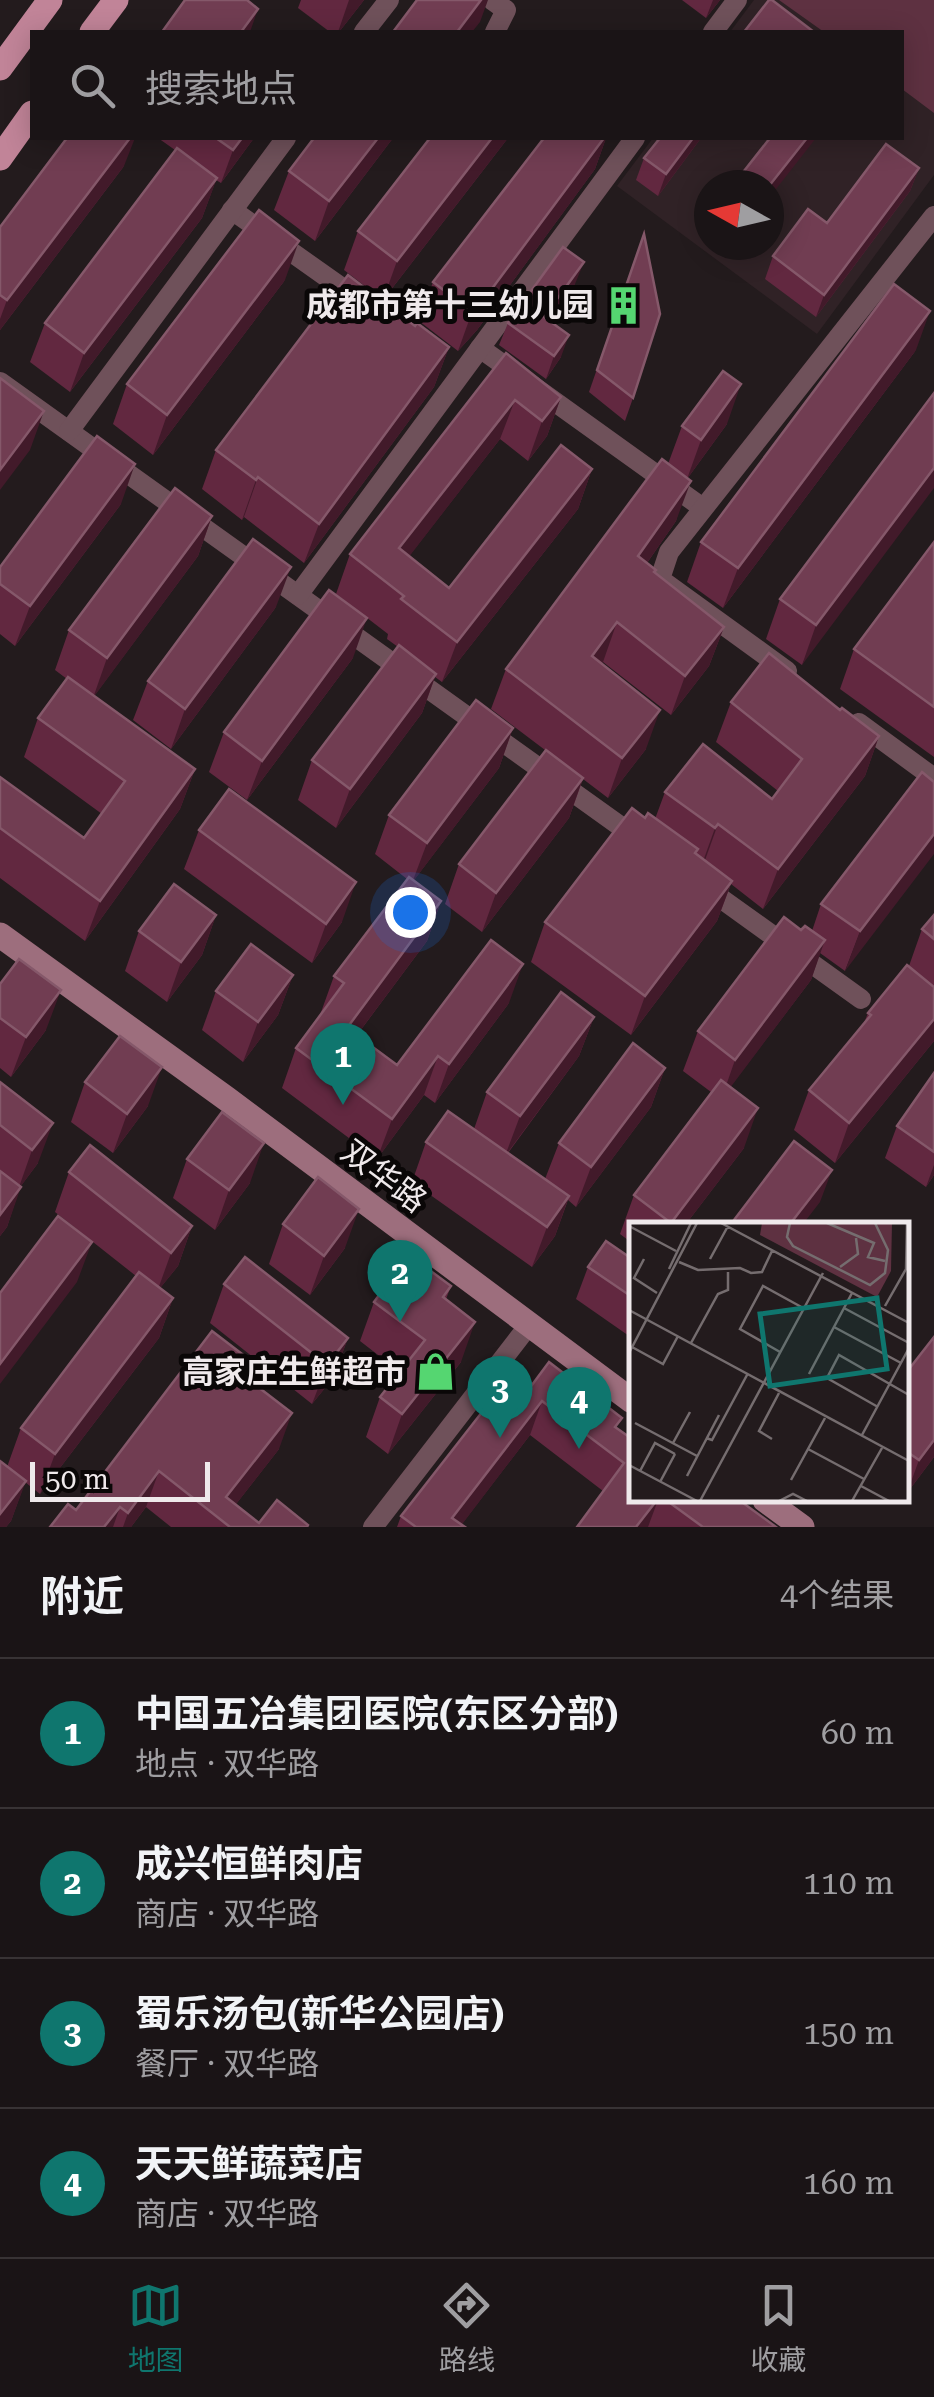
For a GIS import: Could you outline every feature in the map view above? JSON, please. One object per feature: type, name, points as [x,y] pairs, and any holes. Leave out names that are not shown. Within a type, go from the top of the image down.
[{"type":"main road","points":[[0,68],[50,0]]},
{"type":"main road","points":[[94,30],[116,0]]},
{"type":"main road","points":[[0,158],[30,116]]},
{"type":"street","points":[[366,30],[388,0]]},
{"type":"street","points":[[492,0],[506,10],[497,30]]},
{"type":"street","points":[[714,30],[737,0]]},
{"type":"street","points":[[69,431],[284,140]]},
{"type":"street","points":[[298,595],[454,367],[480,348],[625,141]]},
{"type":"street","points":[[232,210],[385,318]]},
{"type":"street","points":[[805,684],[660,579],[669,552],[934,216]]},
{"type":"street","points":[[480,348],[704,508]]},
{"type":"street","points":[[0,382],[652,849]]},
{"type":"street","points":[[837,708],[934,778]]},
{"type":"street","points":[[684,872],[860,998]]},
{"type":"street","name":"双华路","points":[[3,942],[243,1111],[629,1398]]},
{"type":"street","points":[[373,1527],[529,1325]]},
{"type":"street","points":[[768,1502],[802,1527]]},
{"type":"shaded area","points":[[754,0],[934,0],[934,175],[817,334],[717,260],[784,260],[784,170],[694,170],[694,243],[617,186],[652,140],[904,140],[904,30],[732,30]]},
{"type":"shaded area","points":[[779,0],[934,0],[934,113],[904,90],[904,30],[821,30]]},
{"type":"building","points":[[185,0],[247,0],[258,9],[242,30],[163,30]]},
{"type":"building","points":[[417,0],[481,0],[458,30],[394,30]]},
{"type":"building","points":[[772,0],[811,30],[746,30]]},
{"type":"building","points":[[65,140],[128,140],[7,300],[0,295],[0,227]]},
{"type":"building","points":[[219,140],[240,140],[233,150]]},
{"type":"building","points":[[312,140],[376,140],[329,201],[289,171]]},
{"type":"building","points":[[428,140],[490,140],[397,261],[358,231]]},
{"type":"building","points":[[542,140],[603,140],[472,312],[433,282]]},
{"type":"building","points":[[658,140],[692,140],[666,174],[644,158]]},
{"type":"building","points":[[768,140],[805,140],[782,170],[745,170]]},
{"type":"building","points":[[886,144],[919,168],[824,295],[778,260],[784,260],[784,241],[808,209],[827,223]]},
{"type":"building","points":[[177,148],[217,178],[84,353],[45,323]]},
{"type":"building","points":[[259,210],[299,241],[167,415],[127,384]]},
{"type":"building","points":[[644,234],[660,314],[633,398],[597,370]]},
{"type":"building","points":[[563,247],[584,262],[544,317],[569,335],[554,356],[508,323]]},
{"type":"building","points":[[348,275],[449,347],[319,524],[216,450]]},
{"type":"building","points":[[894,284],[930,311],[738,568],[701,542]]},
{"type":"building","points":[[506,353],[561,397],[542,421],[515,400],[399,548],[449,588],[561,445],[592,469],[457,642],[350,554]]},
{"type":"building","points":[[723,371],[741,384],[701,440],[682,426]]},
{"type":"building","points":[[0,378],[44,411],[0,470]]},
{"type":"building","points":[[934,393],[934,468],[816,625],[780,599]]},
{"type":"building","points":[[97,436],[135,464],[30,606],[0,584],[0,567]]},
{"type":"building","points":[[662,459],[691,481],[638,556],[724,627],[685,676],[617,622],[592,656],[660,710],[622,758],[506,669]]},
{"type":"building","points":[[175,488],[212,516],[107,658],[69,630]]},
{"type":"building","points":[[253,539],[291,567],[185,709],[148,681]]},
{"type":"building","points":[[934,542],[934,707],[854,649]]},
{"type":"building","points":[[329,590],[367,618],[262,761],[224,732]]},
{"type":"building","points":[[399,645],[436,674],[350,789],[312,760]]},
{"type":"building","points":[[769,653],[879,736],[778,869],[718,824],[715,828],[665,792],[703,744],[772,799],[802,759],[731,702]]},
{"type":"building","points":[[68,677],[195,769],[100,901],[0,828],[0,777],[84,838],[125,781],[38,718]]},
{"type":"building","points":[[476,700],[513,728],[427,843],[389,815]]},
{"type":"building","points":[[546,750],[583,778],[496,893],[459,864]]},
{"type":"building","points":[[922,772],[934,782],[934,834],[860,931],[821,904]]},
{"type":"building","points":[[229,789],[356,882],[326,924],[199,830]]},
{"type":"building","points":[[632,808],[645,818],[648,813],[698,849],[695,853],[732,881],[645,996],[545,922]]},
{"type":"building","points":[[409,877],[441,901],[347,1028],[397,1065],[491,940],[523,964],[449,1064],[438,1056],[392,1119],[296,1048],[344,983],[334,976]]},
{"type":"building","points":[[174,884],[216,915],[181,962],[139,931]]},
{"type":"building","points":[[934,915],[934,939],[922,929]]},
{"type":"building","points":[[784,917],[801,930],[805,926],[825,940],[735,1060],[698,1031]]},
{"type":"building","points":[[251,944],[293,975],[258,1022],[216,991]]},
{"type":"building","points":[[19,959],[61,990],[26,1037],[0,1018],[0,984]]},
{"type":"building","points":[[907,965],[934,987],[934,1019],[849,1123],[809,1090]]},
{"type":"building","points":[[561,992],[594,1017],[520,1116],[487,1092]]},
{"type":"building","points":[[120,1036],[162,1067],[127,1114],[85,1082]]},
{"type":"building","points":[[633,1043],[665,1068],[591,1167],[559,1143]]},
{"type":"building","points":[[934,1073],[934,1152],[897,1126]]},
{"type":"building","points":[[721,1080],[758,1108],[672,1222],[634,1195]]},
{"type":"building","points":[[0,1082],[53,1123],[32,1150],[0,1125]]},
{"type":"building","points":[[448,1111],[569,1196],[547,1227],[426,1142]]},
{"type":"building","points":[[222,1112],[264,1143],[229,1190],[187,1159]]},
{"type":"building","points":[[794,1141],[832,1170],[792,1222],[733,1222]]},
{"type":"building","points":[[90,1145],[192,1226],[171,1253],[69,1172]]},
{"type":"building","points":[[0,1171],[21,1187],[0,1215]]},
{"type":"building","points":[[318,1177],[359,1209],[324,1256],[283,1224]]},
{"type":"building","points":[[58,1216],[92,1242],[0,1364],[0,1293]]},
{"type":"building","points":[[606,1241],[629,1257],[629,1295],[588,1267]]},
{"type":"building","points":[[409,1255],[451,1286],[443,1297],[475,1322],[402,1414],[380,1397],[425,1340],[374,1302]]},
{"type":"building","points":[[245,1257],[348,1338],[327,1365],[224,1284]]},
{"type":"building","points":[[139,1272],[173,1298],[55,1454],[21,1428]]},
{"type":"building","points":[[212,1331],[246,1357],[236,1370],[292,1413],[226,1497],[259,1523],[277,1500],[307,1527],[230,1527],[159,1471],[128,1513],[120,1507],[104,1527],[50,1527],[68,1504],[76,1510]]},
{"type":"building","points":[[934,1337],[934,1440],[919,1460],[909,1453],[909,1369]]},
{"type":"building","points":[[549,1362],[622,1418],[615,1427],[629,1437],[629,1502],[655,1502],[636,1527],[577,1527],[624,1463],[542,1401],[452,1518],[465,1527],[416,1527],[401,1516],[511,1375],[529,1389]]},
{"type":"building","points":[[0,1461],[26,1481],[0,1514]]},
{"type":"building","points":[[669,1502],[742,1502],[776,1527],[703,1527]]},
{"type":"place","name":"成都市第十三幼儿园","points":[[624,305]]},
{"type":"place","name":"中国五冶集团医院(东区分部)","points":[[343,1105]]},
{"type":"place","name":"成兴恒鲜肉店","points":[[400,1322]]},
{"type":"place","name":"高家庄生鲜超市","points":[[436,1372]]},
{"type":"place","name":"蜀乐汤包(新华公园店)","points":[[500,1438]]},
{"type":"place","name":"天天鲜蔬菜店","points":[[579,1449]]}]
